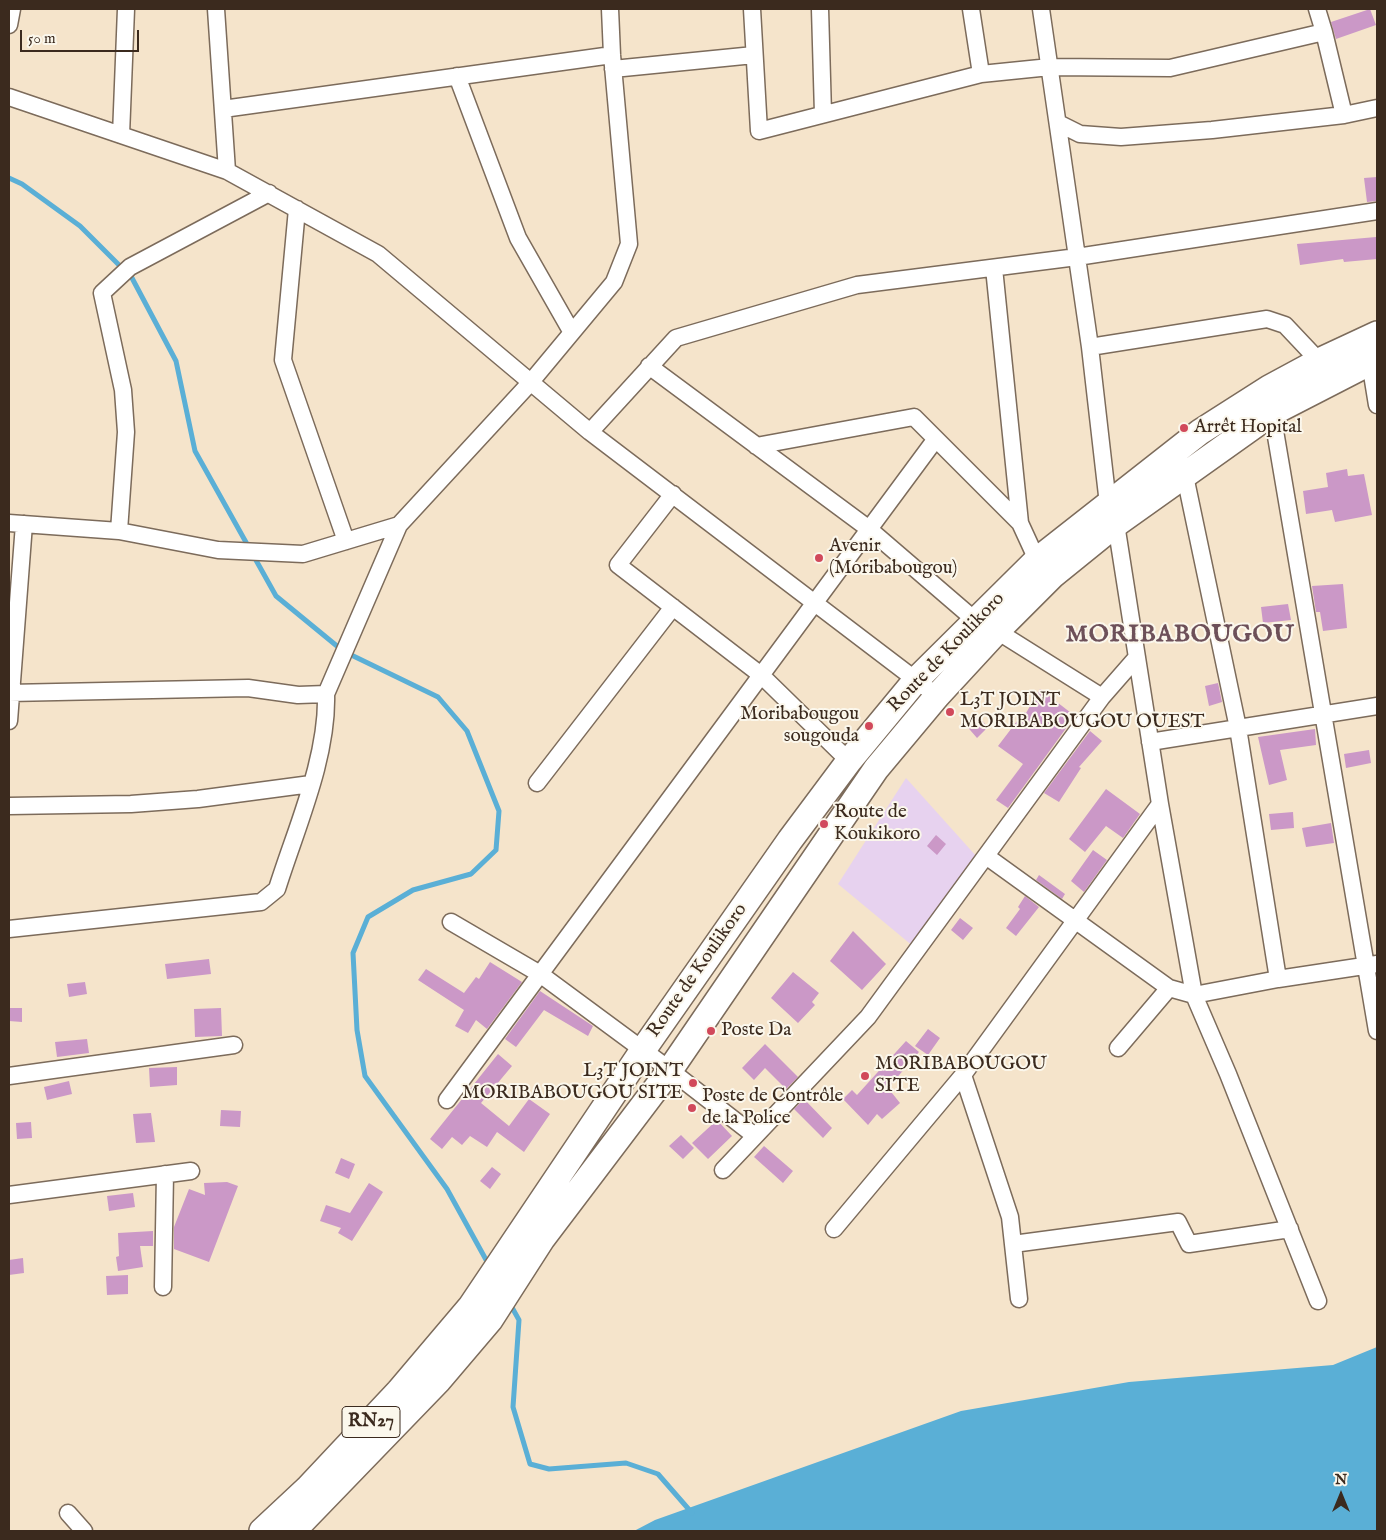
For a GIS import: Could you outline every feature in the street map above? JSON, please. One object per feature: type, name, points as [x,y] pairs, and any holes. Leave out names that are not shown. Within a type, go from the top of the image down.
[{"type":"main road","name":"Route de Koulikoro","points":[[481,1313],[534,1232],[643,1050],[790,840],[849,761],[916,680],[1053,575],[1112,514],[1200,432],[1269,388],[1320,360],[1377,334]]},
{"type":"main road","name":"Route de Koulikoro","points":[[534,1232],[670,1070],[876,769],[937,696],[986,626],[1037,560],[1112,514],[1185,476],[1272,413],[1374,360]]},
{"type":"main road","name":"RN27","points":[[262,1531],[307,1489],[399,1392],[481,1313]]},
{"type":"main road","name":"RN27","points":[[293,1531],[432,1387],[481,1313]]},
{"type":"street","points":[[9,25],[12,9]]},
{"type":"street","points":[[121,135],[126,9]]},
{"type":"street","points":[[216,9],[228,171]]},
{"type":"street","points":[[9,929],[261,902],[277,889],[322,750],[326,694],[399,525],[530,383],[571,331],[614,282],[629,244],[612,62],[610,9]]},
{"type":"street","points":[[752,9],[759,131],[980,74],[1050,67],[1170,68],[1324,32]]},
{"type":"street","points":[[820,9],[823,114]]},
{"type":"street","points":[[971,9],[980,74]]},
{"type":"street","points":[[1041,9],[1112,514],[1194,995],[1318,1301]]},
{"type":"street","points":[[1317,9],[1344,115]]},
{"type":"street","points":[[223,109],[457,76],[612,62],[754,55]]},
{"type":"street","points":[[457,76],[518,238],[571,331]]},
{"type":"street","points":[[9,97],[228,171],[378,254],[590,432],[937,696]]},
{"type":"street","points":[[1058,123],[1080,134],[1121,137],[1212,130],[1344,115],[1377,108]]},
{"type":"street","points":[[119,531],[126,432],[123,390],[102,293],[126,271],[268,193]]},
{"type":"street","points":[[297,209],[283,360],[346,541]]},
{"type":"street","points":[[590,432],[676,338],[857,285],[1077,257],[1377,212]]},
{"type":"street","points":[[994,268],[1020,523],[1037,560]]},
{"type":"street","points":[[1090,347],[1267,319],[1285,325],[1320,360]]},
{"type":"street","points":[[1374,360],[1377,404]]},
{"type":"street","points":[[649,366],[869,529],[986,626],[1102,697]]},
{"type":"street","points":[[1272,413],[1371,965],[1377,1031]]},
{"type":"street","points":[[756,446],[914,417],[1020,523]]},
{"type":"street","points":[[447,1100],[935,440]]},
{"type":"street","points":[[1185,476],[1238,728],[1278,979]]},
{"type":"street","points":[[673,494],[618,565],[762,675],[849,761]]},
{"type":"street","points":[[9,721],[16,523],[119,531],[226,551],[303,554],[399,525]]},
{"type":"street","points":[[537,783],[673,607]]},
{"type":"street","points":[[723,1170],[868,1017],[1102,697],[1137,657]]},
{"type":"street","points":[[10,693],[248,688],[298,695],[326,694]]},
{"type":"street","points":[[1150,742],[1377,706]]},
{"type":"street","points":[[9,806],[141,804],[198,799],[311,784]]},
{"type":"street","points":[[834,1229],[963,1075],[1160,804]]},
{"type":"street","points":[[986,856],[1169,988],[1194,995],[1278,979],[1371,965]]},
{"type":"street","points":[[451,922],[540,974],[670,1070],[755,1136]]},
{"type":"street","points":[[1118,1048],[1169,988]]},
{"type":"street","points":[[9,1076],[234,1045]]},
{"type":"street","points":[[963,1075],[1010,1217],[1018,1299]]},
{"type":"street","points":[[9,1195],[191,1171]]},
{"type":"street","points":[[163,1287],[165,1174]]},
{"type":"street","points":[[1013,1244],[1178,1222],[1189,1244],[1290,1229]]},
{"type":"street","points":[[68,1513],[84,1531]]},
{"type":"shaded area","points":[[906,778],[977,857],[914,947],[838,884]]},
{"type":"water","points":[[1377,1347],[1377,1531],[634,1531],[655,1520],[961,1411],[1129,1382],[1333,1365]]},
{"type":"building","points":[[1370,9],[1376,25],[1336,39],[1331,22]]},
{"type":"building","points":[[1377,177],[1377,201],[1367,202],[1364,178]]},
{"type":"building","points":[[1376,237],[1377,259],[1344,262],[1343,259],[1300,265],[1297,244]]},
{"type":"building","points":[[1347,469],[1348,476],[1364,474],[1372,515],[1335,522],[1332,510],[1306,514],[1303,491],[1328,487],[1326,473]]},
{"type":"building","points":[[1343,584],[1347,628],[1323,631],[1320,612],[1316,612],[1312,586]]},
{"type":"building","points":[[1288,604],[1291,620],[1263,623],[1261,607]]},
{"type":"building","points":[[1218,683],[1222,702],[1209,706],[1205,686]]},
{"type":"building","points":[[1040,689],[1075,716],[1008,808],[996,800],[1023,764],[998,746],[1024,712],[1026,713]]},
{"type":"building","points":[[975,713],[988,727],[977,738],[964,723]]},
{"type":"building","points":[[1315,729],[1316,745],[1280,750],[1287,780],[1269,785],[1258,737]]},
{"type":"building","points":[[1090,731],[1102,741],[1079,767],[1081,768],[1059,802],[1044,793]]},
{"type":"building","points":[[1369,750],[1371,763],[1346,768],[1344,754]]},
{"type":"building","points":[[1106,789],[1140,814],[1123,838],[1106,826],[1085,852],[1069,839]]},
{"type":"building","points":[[1293,812],[1294,828],[1271,830],[1269,814]]},
{"type":"building","points":[[1331,823],[1334,843],[1306,847],[1302,828]]},
{"type":"building","points":[[936,835],[946,844],[937,855],[927,846]]},
{"type":"building","points":[[1093,850],[1107,860],[1084,892],[1071,881]]},
{"type":"building","points":[[1039,875],[1065,894],[1062,899],[1036,880]]},
{"type":"building","points":[[1025,896],[1039,907],[1016,936],[1006,928],[1020,909],[1018,907]]},
{"type":"building","points":[[960,918],[973,928],[963,940],[951,930]]},
{"type":"building","points":[[853,931],[886,964],[862,990],[830,961]]},
{"type":"building","points":[[209,959],[211,974],[167,979],[165,964]]},
{"type":"building","points":[[490,962],[522,982],[487,1029],[476,1020],[468,1033],[455,1026],[464,1010],[418,980],[426,969],[464,993],[476,977],[479,979]]},
{"type":"building","points":[[793,972],[819,993],[812,1002],[815,1005],[798,1023],[771,998]]},
{"type":"building","points":[[85,982],[87,994],[69,997],[67,984]]},
{"type":"building","points":[[540,991],[593,1026],[588,1036],[544,1010],[516,1047],[505,1039]]},
{"type":"building","points":[[9,1008],[22,1008],[22,1022],[9,1021]]},
{"type":"building","points":[[221,1008],[222,1036],[195,1037],[194,1009]]},
{"type":"building","points":[[928,1029],[940,1038],[928,1055],[915,1046]]},
{"type":"building","points":[[87,1039],[89,1053],[57,1057],[55,1042]]},
{"type":"building","points":[[906,1041],[919,1052],[888,1088],[900,1103],[882,1119],[877,1114],[868,1125],[843,1099],[852,1090],[857,1095]]},
{"type":"building","points":[[765,1044],[798,1077],[786,1089],[765,1068],[754,1080],[742,1068]]},
{"type":"building","points":[[498,1054],[512,1066],[481,1103],[509,1126],[529,1099],[550,1114],[524,1152],[497,1132],[487,1147],[470,1136],[462,1145],[452,1137],[442,1149],[430,1139]]},
{"type":"building","points":[[177,1067],[177,1085],[150,1087],[149,1068]]},
{"type":"building","points":[[69,1081],[72,1094],[47,1100],[44,1087]]},
{"type":"building","points":[[804,1099],[832,1128],[823,1138],[794,1109]]},
{"type":"building","points":[[221,1110],[241,1111],[240,1127],[220,1126]]},
{"type":"building","points":[[151,1113],[155,1142],[136,1143],[133,1114]]},
{"type":"building","points":[[717,1120],[732,1136],[708,1159],[692,1143]]},
{"type":"building","points":[[31,1122],[32,1138],[17,1139],[16,1123]]},
{"type":"building","points":[[681,1135],[694,1148],[683,1159],[669,1146]]},
{"type":"building","points":[[764,1146],[793,1171],[783,1183],[754,1157]]},
{"type":"building","points":[[341,1158],[355,1164],[349,1179],[335,1173]]},
{"type":"building","points":[[492,1167],[501,1174],[490,1189],[480,1181]]},
{"type":"building","points":[[227,1182],[238,1186],[209,1262],[174,1249],[174,1227],[189,1189],[205,1195],[204,1183]]},
{"type":"building","points":[[369,1183],[383,1192],[352,1241],[338,1233],[341,1228],[320,1221],[326,1205],[350,1213]]},
{"type":"building","points":[[133,1193],[135,1207],[109,1211],[107,1196]]},
{"type":"building","points":[[153,1231],[153,1246],[140,1246],[143,1267],[118,1271],[116,1257],[119,1256],[118,1233]]},
{"type":"building","points":[[23,1258],[24,1273],[9,1275],[9,1260]]},
{"type":"building","points":[[128,1275],[128,1294],[107,1295],[106,1276]]},
{"type":"waterway","points":[[9,178],[22,184],[80,226],[132,278],[176,361],[195,451],[276,596],[343,651],[438,697],[467,731],[499,811],[496,850],[471,874],[413,890],[368,917],[353,953],[357,1030],[365,1076],[447,1189],[490,1267]]},
{"type":"waterway","points":[[509,1302],[519,1320],[513,1407],[530,1464],[549,1469],[626,1463],[658,1474],[692,1513]]},
{"type":"place","name":"Arrêt Hopital","points":[[1184,428]]},
{"type":"place","name":"Avenir (Moribabougou)","points":[[819,558]]},
{"type":"place","name":"L3T JOINT MORIBABOUGOU OUEST","points":[[950,712]]},
{"type":"place","name":"Moribabougou sougouda","points":[[869,726]]},
{"type":"place","name":"Route de Koukikoro","points":[[824,824]]},
{"type":"place","name":"Poste Da","points":[[711,1031]]},
{"type":"place","name":"MORIBABOUGOU SITE","points":[[865,1076]]},
{"type":"place","name":"L3T JOINT MORIBABOUGOU SITE","points":[[693,1083]]},
{"type":"place","name":"Poste de Contrôle de la Police","points":[[692,1108]]},
{"type":"district","name":"MORIBABOUGOU","points":[[1180,636]]}]
